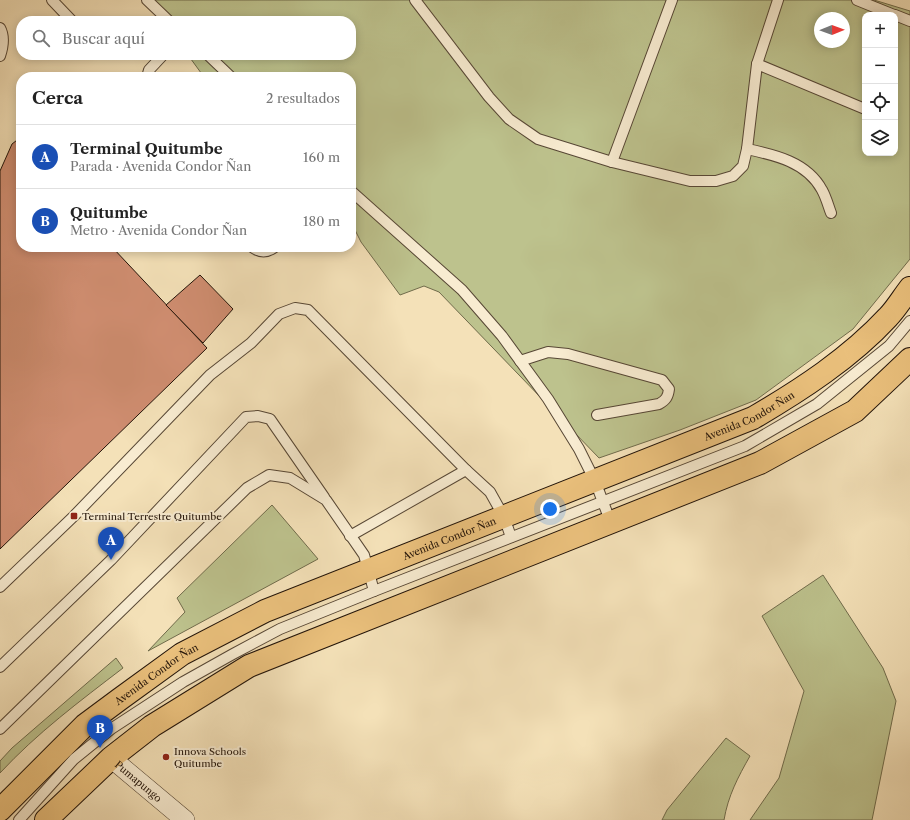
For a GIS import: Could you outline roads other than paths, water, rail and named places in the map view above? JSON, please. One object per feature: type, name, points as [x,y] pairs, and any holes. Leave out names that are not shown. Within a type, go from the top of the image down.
[{"type":"main road","name":"Avenida Condor Ñan","points":[[0,810],[85,725],[182,654],[265,611],[753,418],[787,398],[853,351],[889,317],[910,288]]},
{"type":"main road","points":[[46,820],[111,758],[152,726],[249,666],[760,464],[855,411],[910,359]]},
{"type":"street","name":"Pumapungo","points":[[111,758],[185,820]]},
{"type":"lane","points":[[52,0],[67,16]]},
{"type":"lane","points":[[147,0],[164,16]]},
{"type":"lane","points":[[415,0],[484,91],[509,119],[538,139],[612,162],[690,181],[716,181],[733,176],[743,166],[747,149],[756,64],[778,0]]},
{"type":"lane","points":[[612,162],[672,0]]},
{"type":"lane","points":[[857,0],[887,12]]},
{"type":"lane","points":[[898,16],[910,21]]},
{"type":"lane","points":[[0,28],[3,46],[0,56]]},
{"type":"lane","points":[[148,72],[158,60]]},
{"type":"lane","points":[[213,60],[226,72]]},
{"type":"lane","points":[[756,64],[862,108]]},
{"type":"lane","points":[[747,149],[773,155],[794,163],[804,169],[821,189],[832,213]]},
{"type":"lane","points":[[356,195],[462,290],[502,336],[548,399],[578,449],[595,481],[611,523]]},
{"type":"lane","points":[[0,587],[74,516],[210,375],[251,343],[279,314],[295,308],[308,310],[466,470],[490,492],[504,517],[511,537]]},
{"type":"lane","points":[[19,820],[74,759],[111,729],[183,682],[280,629],[745,446],[817,404],[889,346],[910,321]]},
{"type":"lane","points":[[520,361],[548,352],[568,354],[662,380],[669,389],[668,396],[664,401],[658,404],[597,415]]},
{"type":"lane","points":[[0,666],[111,560],[246,418],[258,416],[270,419],[364,555],[374,591]]},
{"type":"lane","points":[[350,536],[466,470]]},
{"type":"lane","points":[[0,729],[247,488],[270,474],[290,478],[326,500]]},
{"type":"place","name":"Terminal Terrestre Quitumbe","points":[[74,516]]},
{"type":"place","name":"Terminal Quitumbe","points":[[111,560]]},
{"type":"place","name":"Quitumbe","points":[[100,748]]},
{"type":"place","name":"Innova Schools Quitumbe","points":[[166,757]]}]
